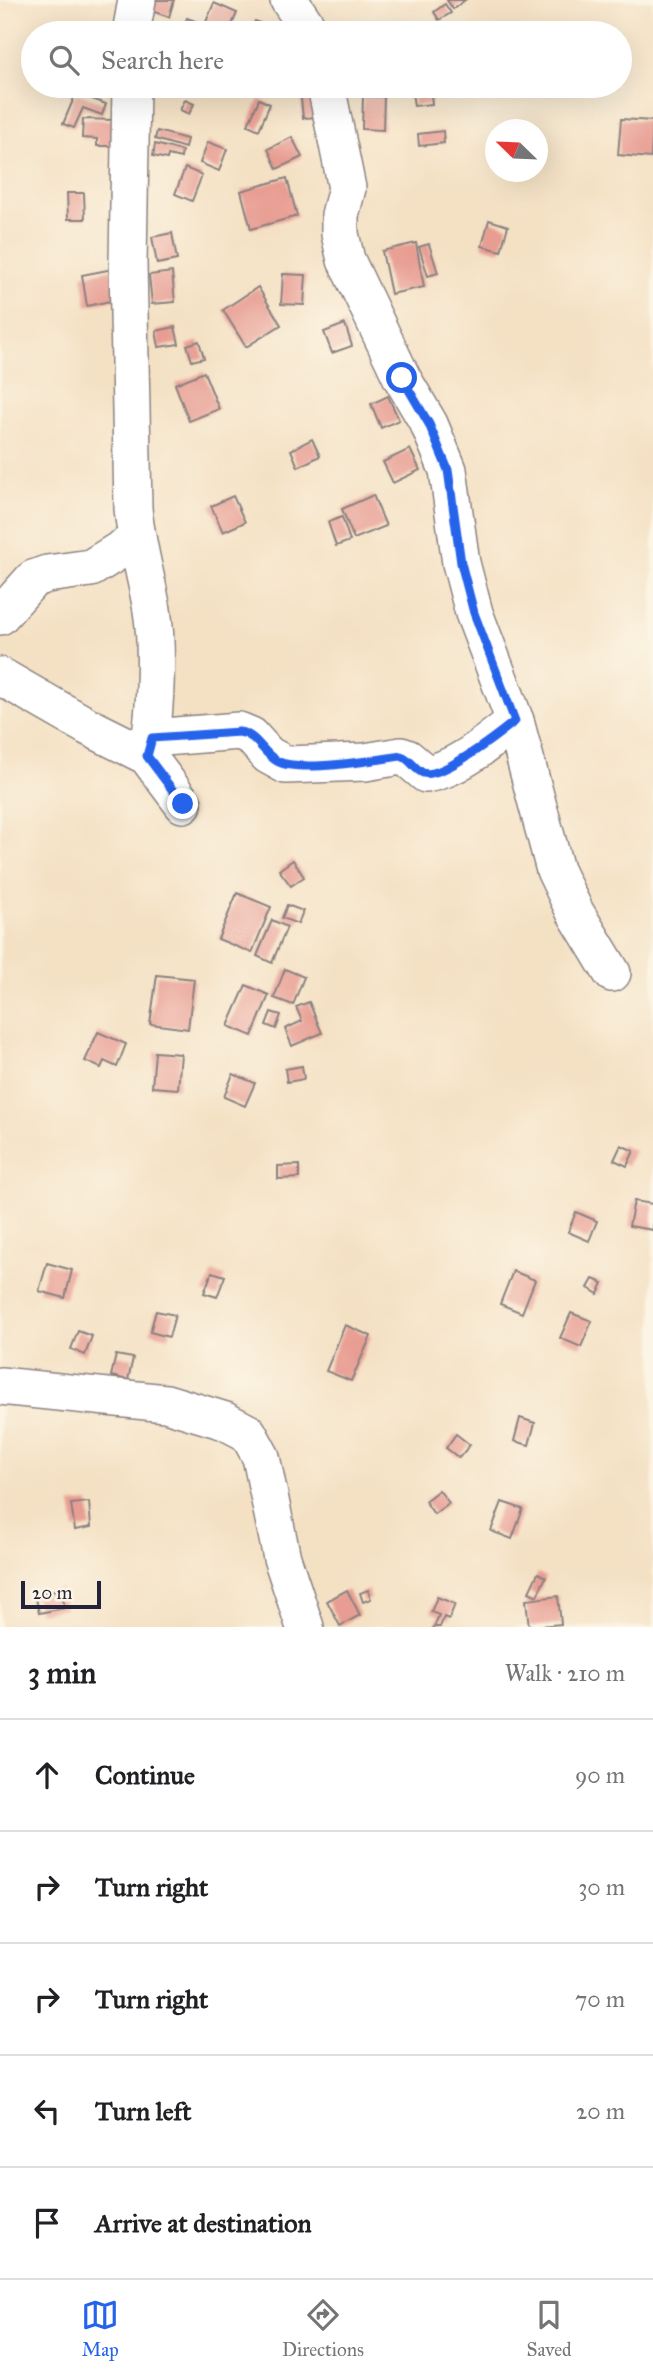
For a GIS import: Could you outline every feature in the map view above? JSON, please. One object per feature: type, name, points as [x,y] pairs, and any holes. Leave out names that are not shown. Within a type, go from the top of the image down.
[{"type":"street","points":[[133,21],[137,0]]},
{"type":"street","points":[[289,0],[303,21]]},
{"type":"street","points":[[131,98],[128,263],[133,508],[136,540],[152,609],[154,636],[149,747],[183,804]]},
{"type":"street","points":[[328,98],[347,188],[340,215],[346,260],[402,378],[429,424],[448,470],[461,563],[474,613],[515,721],[555,870],[612,973]]},
{"type":"street","points":[[0,616],[33,579],[47,574],[91,568],[136,540]]},
{"type":"street","points":[[0,676],[87,726],[149,747],[239,732],[251,736],[268,755],[286,765],[365,762],[401,756],[426,774],[463,759],[515,721]]},
{"type":"street","points":[[0,1385],[166,1403],[225,1421],[248,1433],[261,1457],[282,1558],[306,1627]]},
{"type":"building","points":[[145,0],[174,0],[169,17],[143,8]]},
{"type":"building","points":[[447,0],[465,0],[453,9]]},
{"type":"building","points":[[214,3],[237,13],[234,21],[206,21]]},
{"type":"building","points":[[445,4],[451,13],[439,20],[434,12]]},
{"type":"building","points":[[74,98],[90,98],[106,104],[102,115],[83,108],[74,128],[63,124]]},
{"type":"building","points":[[301,98],[319,98],[320,117],[303,118]]},
{"type":"building","points":[[363,98],[384,98],[383,130],[362,129]]},
{"type":"building","points":[[413,98],[431,98],[432,104],[414,106]]},
{"type":"building","points":[[259,99],[270,104],[259,130],[248,125]]},
{"type":"building","points":[[185,100],[194,104],[189,114],[180,110]]},
{"type":"building","points":[[83,119],[114,120],[113,146],[97,146],[97,139],[82,138]]},
{"type":"building","points":[[621,119],[653,121],[651,158],[618,155]]},
{"type":"building","points":[[157,131],[187,139],[185,148],[155,139]]},
{"type":"building","points":[[443,131],[444,143],[419,146],[418,134]]},
{"type":"building","points":[[292,137],[302,157],[277,169],[268,149]]},
{"type":"building","points":[[208,142],[227,149],[219,171],[200,163]]},
{"type":"building","points":[[155,144],[182,151],[181,158],[153,156]]},
{"type":"building","points":[[185,168],[202,175],[192,201],[175,194]]},
{"type":"building","points":[[287,178],[297,216],[251,229],[241,191]]},
{"type":"building","points":[[67,193],[84,193],[85,219],[68,219]]},
{"type":"building","points":[[489,220],[508,226],[501,251],[482,246]]},
{"type":"building","points":[[172,233],[177,260],[157,264],[152,237]]},
{"type":"building","points":[[416,243],[424,287],[391,294],[382,251]]},
{"type":"building","points":[[429,244],[438,273],[428,276],[419,247]]},
{"type":"building","points":[[118,268],[124,298],[87,306],[82,275]]},
{"type":"building","points":[[172,272],[175,302],[152,304],[149,275]]},
{"type":"building","points":[[283,274],[306,275],[304,305],[281,304]]},
{"type":"building","points":[[258,287],[281,325],[246,347],[223,310]]},
{"type":"building","points":[[345,324],[352,346],[332,353],[324,332]]},
{"type":"building","points":[[175,327],[179,344],[159,347],[156,331]]},
{"type":"building","points":[[199,341],[204,358],[192,361],[187,345]]},
{"type":"building","points":[[204,372],[219,409],[189,421],[175,384]]},
{"type":"building","points":[[388,396],[399,420],[381,428],[371,404]]},
{"type":"building","points":[[312,439],[320,456],[298,467],[291,450]]},
{"type":"building","points":[[410,449],[420,470],[393,483],[383,462]]},
{"type":"building","points":[[373,495],[386,526],[354,539],[342,509]]},
{"type":"building","points":[[233,496],[245,522],[223,532],[211,506]]},
{"type":"building","points":[[342,517],[350,541],[336,546],[328,522]]},
{"type":"building","points":[[293,860],[304,877],[291,886],[279,870]]},
{"type":"building","points":[[237,893],[271,907],[252,953],[218,939]]},
{"type":"building","points":[[287,905],[303,911],[298,924],[282,918]]},
{"type":"building","points":[[272,920],[287,927],[272,963],[257,956]]},
{"type":"building","points":[[285,969],[304,977],[293,1005],[274,998]]},
{"type":"building","points":[[157,975],[194,979],[188,1029],[150,1024]]},
{"type":"building","points":[[246,985],[269,995],[252,1036],[228,1026]]},
{"type":"building","points":[[309,1002],[322,1033],[292,1046],[285,1029],[302,1021],[296,1007]]},
{"type":"building","points":[[271,1012],[281,1015],[276,1029],[266,1025]]},
{"type":"building","points":[[98,1032],[126,1044],[117,1067],[104,1061],[101,1068],[85,1061]]},
{"type":"building","points":[[155,1052],[181,1054],[178,1089],[152,1087]]},
{"type":"building","points":[[302,1066],[304,1079],[287,1082],[285,1069]]},
{"type":"building","points":[[233,1074],[255,1083],[245,1106],[224,1097]]},
{"type":"building","points":[[621,1145],[634,1151],[627,1166],[614,1160]]},
{"type":"building","points":[[299,1165],[299,1178],[278,1179],[278,1166]]},
{"type":"building","points":[[634,1201],[653,1204],[653,1230],[629,1226]]},
{"type":"building","points":[[576,1212],[597,1221],[589,1241],[568,1232]]},
{"type":"building","points":[[47,1263],[72,1270],[65,1298],[39,1291]]},
{"type":"building","points":[[513,1271],[535,1280],[522,1313],[500,1304]]},
{"type":"building","points":[[212,1272],[225,1276],[217,1297],[204,1293]]},
{"type":"building","points":[[593,1279],[603,1283],[598,1294],[588,1288]]},
{"type":"building","points":[[156,1311],[175,1315],[169,1337],[150,1332]]},
{"type":"building","points":[[571,1313],[592,1321],[581,1347],[560,1338]]},
{"type":"building","points":[[345,1325],[371,1336],[351,1381],[326,1371]]},
{"type":"building","points":[[78,1331],[92,1336],[85,1355],[71,1349]]},
{"type":"building","points":[[116,1355],[133,1358],[128,1380],[111,1376]]},
{"type":"building","points":[[520,1418],[535,1423],[529,1445],[514,1441]]},
{"type":"building","points":[[456,1434],[470,1445],[459,1458],[446,1448]]},
{"type":"building","points":[[439,1490],[449,1503],[434,1514],[425,1501]]},
{"type":"building","points":[[89,1502],[91,1527],[75,1530],[71,1504]]},
{"type":"building","points":[[502,1502],[523,1509],[512,1539],[491,1531]]},
{"type":"building","points":[[538,1573],[546,1577],[537,1596],[529,1592]]},
{"type":"building","points":[[61,1589],[65,1608],[39,1613],[35,1594]]},
{"type":"building","points":[[347,1590],[360,1615],[340,1626],[327,1601]]},
{"type":"building","points":[[368,1590],[371,1599],[363,1602],[360,1593]]},
{"type":"building","points":[[558,1596],[561,1624],[529,1627],[526,1600]]},
{"type":"building","points":[[437,1597],[455,1604],[449,1619],[444,1617],[440,1627],[434,1627],[439,1615],[431,1612]]},
{"type":"route","points":[[183,804],[147,756],[152,738],[239,732],[251,736],[268,755],[286,765],[365,762],[401,756],[426,774],[463,759],[515,721],[474,613],[453,519],[448,470],[429,424],[402,378]]}]
